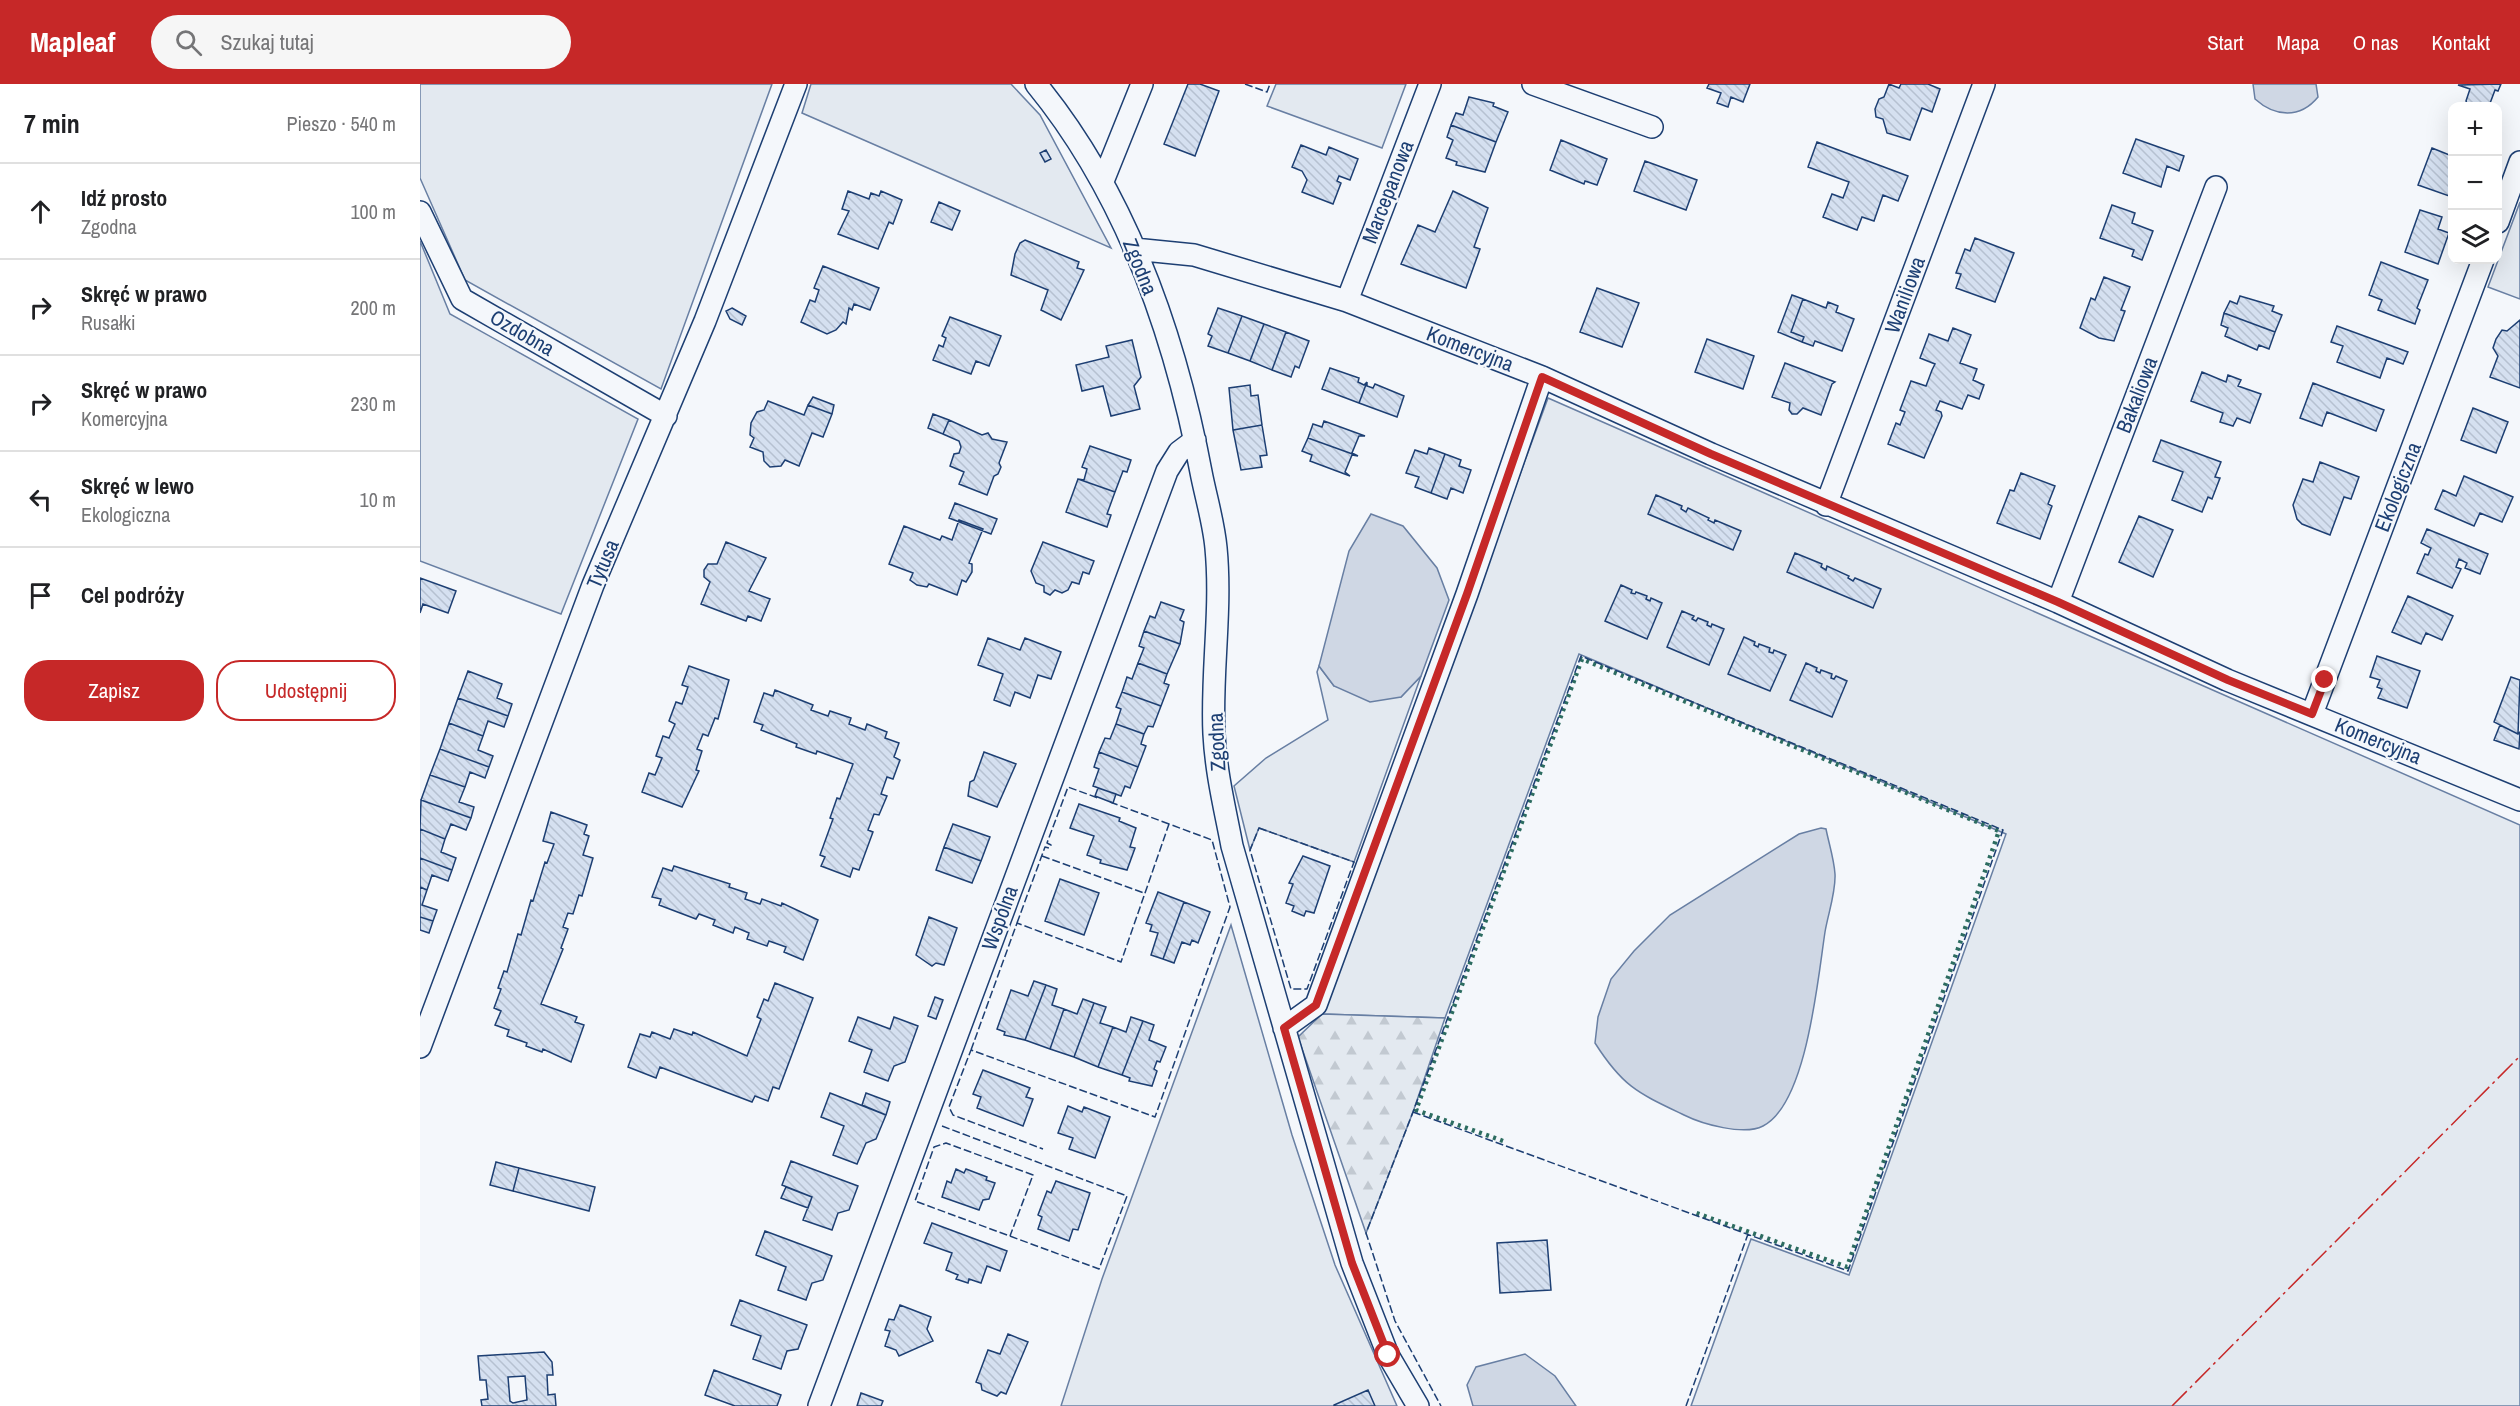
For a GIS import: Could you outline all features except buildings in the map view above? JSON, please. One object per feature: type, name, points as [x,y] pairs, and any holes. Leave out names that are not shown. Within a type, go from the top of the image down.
[{"type":"street","name":"Tytusa","points":[[421,1043],[593,585],[666,416],[796,84]]},
{"type":"street","name":"Zgodna","points":[[1036,84],[1103,181],[1134,249],[1168,337],[1195,440],[1216,548],[1214,734],[1218,780],[1232,846],[1352,1263],[1388,1355],[1418,1406]]},
{"type":"street","points":[[1103,181],[1142,84]]},
{"type":"street","name":"Marcepanowa","points":[[1347,301],[1430,84]]},
{"type":"street","points":[[1533,84],[1652,127]]},
{"type":"street","name":"Waniliowa","points":[[1826,505],[1984,84]]},
{"type":"street","points":[[2502,211],[2520,162]]},
{"type":"street","name":"Bakaliowa","points":[[2058,602],[2216,187]]},
{"type":"street","name":"Ozdobna","points":[[420,212],[462,299],[666,416]]},
{"type":"street","name":"Komercyjna","points":[[1134,249],[1194,255],[1347,301],[1542,377],[1826,505],[2058,602],[2228,680],[2520,800]]},
{"type":"street","name":"Ekologiczna","points":[[2312,714],[2481,264]]},
{"type":"street","points":[[1284,1028],[1316,1005],[1471,583],[1542,377]]},
{"type":"street","name":"Wspólna","points":[[819,1406],[1167,471],[1179,452],[1195,440]]},
{"type":"green space","points":[[420,84],[772,84],[661,389],[465,280],[420,178]]},
{"type":"green space","points":[[811,84],[1011,84],[1040,115],[1111,248],[802,113]]},
{"type":"green space","points":[[1276,84],[1406,84],[1382,148],[1267,106]]},
{"type":"green space","points":[[2520,202],[2520,299],[2488,287],[2497,264],[2502,264],[2502,250]]},
{"type":"green space","points":[[420,241],[450,314],[638,419],[561,614],[420,561]]},
{"type":"green space","points":[[1548,398],[2520,825],[2520,1406],[1691,1406],[1751,1239],[1849,1275],[2006,834],[1579,654],[1445,1018],[1322,1014]]},
{"type":"green space","points":[[1319,666],[1334,686],[1401,697],[1421,676],[1354,862],[1259,828],[1250,850],[1234,786],[1266,758],[1328,720],[1317,672]]},
{"type":"green space","points":[[1231,925],[1292,1135],[1335,1265],[1397,1406],[1061,1406],[1102,1279]]},
{"type":"green space","points":[[1322,1014],[1445,1018],[1413,1112],[1366,1233],[1298,1037]]},
{"type":"shaded area","points":[[2253,84],[2316,84],[2318,97],[2303,109],[2287,113],[2279,112],[2255,99]]},
{"type":"shaded area","points":[[1371,514],[1403,526],[1437,568],[1449,600],[1421,676],[1401,697],[1370,702],[1334,686],[1319,666],[1349,551]]},
{"type":"shaded area","points":[[1821,828],[1826,829],[1833,857],[1834,888],[1808,1038],[1790,1093],[1778,1113],[1763,1126],[1755,1129],[1723,1128],[1684,1115],[1643,1094],[1614,1070],[1595,1043],[1598,1017],[1611,979],[1634,951],[1670,915],[1799,834]]},
{"type":"shaded area","points":[[1525,1354],[1555,1376],[1576,1406],[1473,1406],[1467,1385],[1476,1367]]},
{"type":"hedge","points":[[1503,1141],[1416,1110],[1582,659],[1999,831],[1847,1267],[1696,1213]]},
{"type":"fence","points":[[1245,84],[1267,92],[1270,84]]},
{"type":"fence","points":[[1413,1112],[1848,1271],[2003,830],[1581,656],[1366,1233],[1395,1321],[1441,1406]]},
{"type":"fence","points":[[1017,923],[1045,847],[1049,848],[1051,845],[1047,843],[1068,787],[1098,798]]},
{"type":"fence","points":[[1110,802],[1169,824]]},
{"type":"fence","points":[[971,1050],[1017,923],[1121,962],[1169,824],[1212,840],[1230,907],[1155,1117],[971,1050],[949,1107],[953,1115],[1043,1149]]},
{"type":"fence","points":[[1259,828],[1354,862],[1307,989],[1291,989],[1250,850],[1259,828]]},
{"type":"fence","points":[[1042,856],[1144,893]]},
{"type":"fence","points":[[942,1126],[1127,1196],[1099,1269],[915,1201],[934,1147],[946,1143],[1033,1175],[1010,1236]]},
{"type":"fence","points":[[1686,1406],[1748,1234]]},
{"type":"power","points":[[2172,1406],[2520,1056]]},
{"type":"route","points":[[1388,1355],[1352,1263],[1284,1028],[1316,1005],[1467,594],[1542,377],[1826,505],[2058,602],[2228,680],[2312,714],[2325,680]]}]
